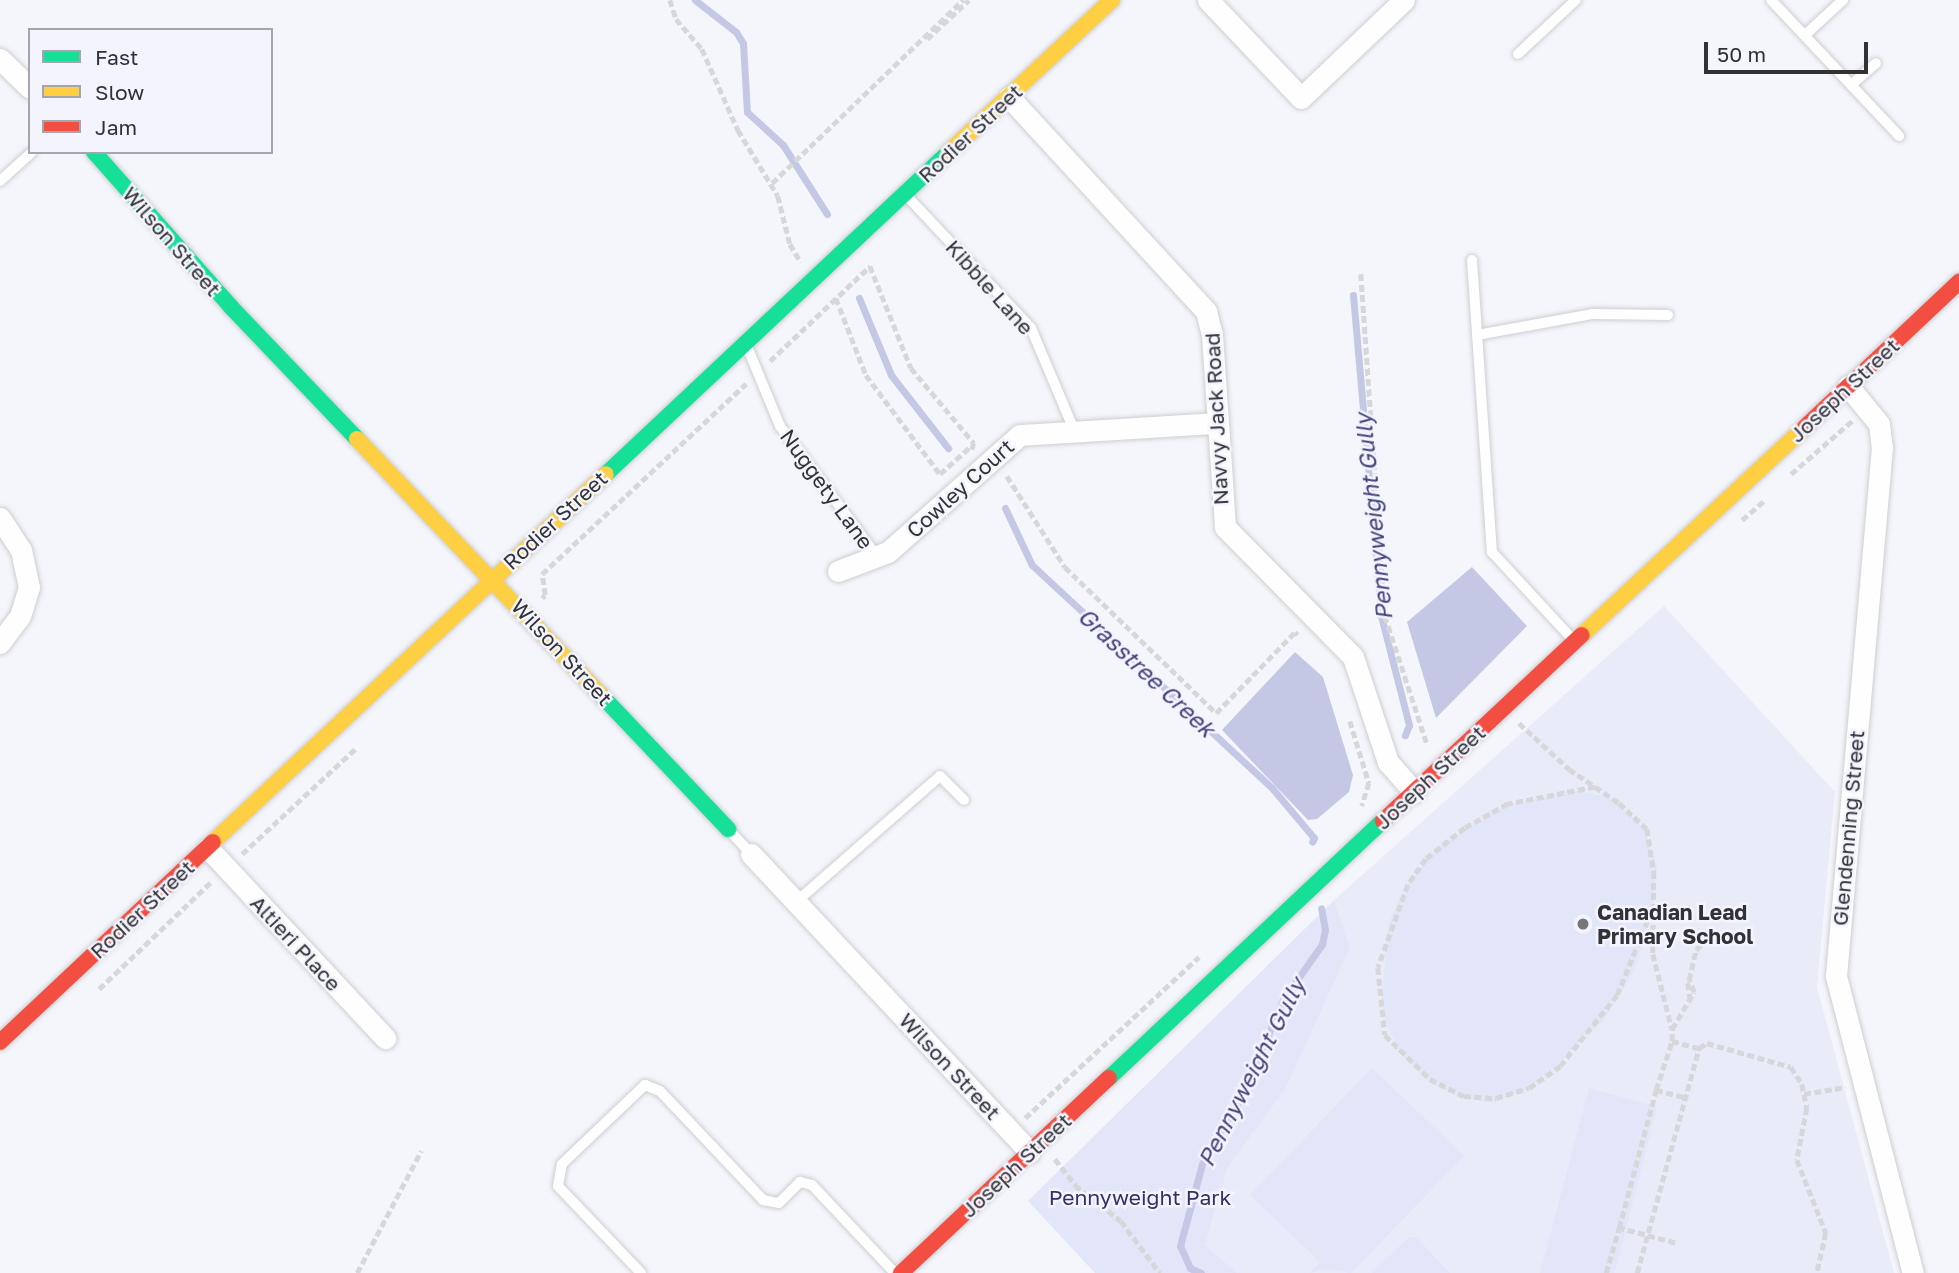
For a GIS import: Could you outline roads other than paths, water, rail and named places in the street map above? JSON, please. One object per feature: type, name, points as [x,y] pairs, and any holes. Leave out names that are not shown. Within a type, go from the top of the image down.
[{"type":"street","name":"Rodier Street","points":[[0,1042],[491,579],[1112,0]]},
{"type":"street","points":[[1208,0],[1301,98],[1404,0]]},
{"type":"street","points":[[0,60],[28,86]]},
{"type":"street","name":"Navvy Jack Road","points":[[1009,97],[1206,311],[1212,326],[1221,509],[1227,531],[1353,657],[1388,762],[1414,792]]},
{"type":"street","name":"Wilson Street","points":[[96,154],[231,307],[728,829]]},
{"type":"street","name":"Joseph Street","points":[[901,1273],[1959,282]]},
{"type":"street","name":"Glendenning Street","points":[[1849,386],[1879,424],[1882,447],[1836,976],[1913,1273]]},
{"type":"street","name":"Cowley Court","points":[[838,571],[878,558],[1020,435],[1216,423]]},
{"type":"street","points":[[0,518],[21,551],[29,587],[17,621],[0,643]]},
{"type":"street","name":"Altieri Place","points":[[208,848],[384,1038]]},
{"type":"street","name":"Wilson Street","points":[[751,854],[1011,1131],[1036,1147]]},
{"type":"lane","points":[[1518,54],[1576,0]]},
{"type":"lane","points":[[1771,0],[1899,136]]},
{"type":"lane","points":[[1805,35],[1843,0]]},
{"type":"lane","points":[[1851,85],[1876,63]]},
{"type":"lane","points":[[0,181],[30,154]]},
{"type":"lane","name":"Kibble Lane","points":[[905,193],[1031,328],[1074,430]]},
{"type":"lane","points":[[1472,260],[1492,552],[1575,642]]},
{"type":"lane","points":[[1477,335],[1593,314],[1668,315]]},
{"type":"lane","name":"Nuggety Lane","points":[[745,342],[780,426],[878,558]]},
{"type":"lane","points":[[796,902],[940,776],[964,800]]},
{"type":"lane","name":"Wilson Street","points":[[728,829],[751,854]]},
{"type":"lane","points":[[641,1273],[558,1186],[562,1164],[645,1085],[660,1091],[763,1200],[779,1203],[800,1182],[812,1185],[895,1273]]},
{"type":"waterway","name":"Grasstree Creek","points":[[695,0],[736,32],[743,43],[747,112],[783,145],[827,214]]},
{"type":"waterway","name":"Pennyweight Gully","points":[[1353,295],[1381,616],[1409,725],[1405,735]]},
{"type":"waterway","name":"Grasstree Creek","points":[[859,298],[891,375],[948,448]]},
{"type":"waterway","name":"Grasstree Creek","points":[[1005,508],[1032,565],[1272,788],[1314,838],[1312,842]]},
{"type":"waterway","name":"Pennyweight Gully","points":[[1201,1273],[1190,1268],[1180,1246],[1202,1164],[1240,1099],[1283,1000],[1322,944],[1325,930],[1321,908]]},
{"type":"place","name":"Canadian Lead Primary School","points":[[1583,924]]},
{"type":"park label","name":"Pennyweight Park","points":[[1140,1197]]}]
